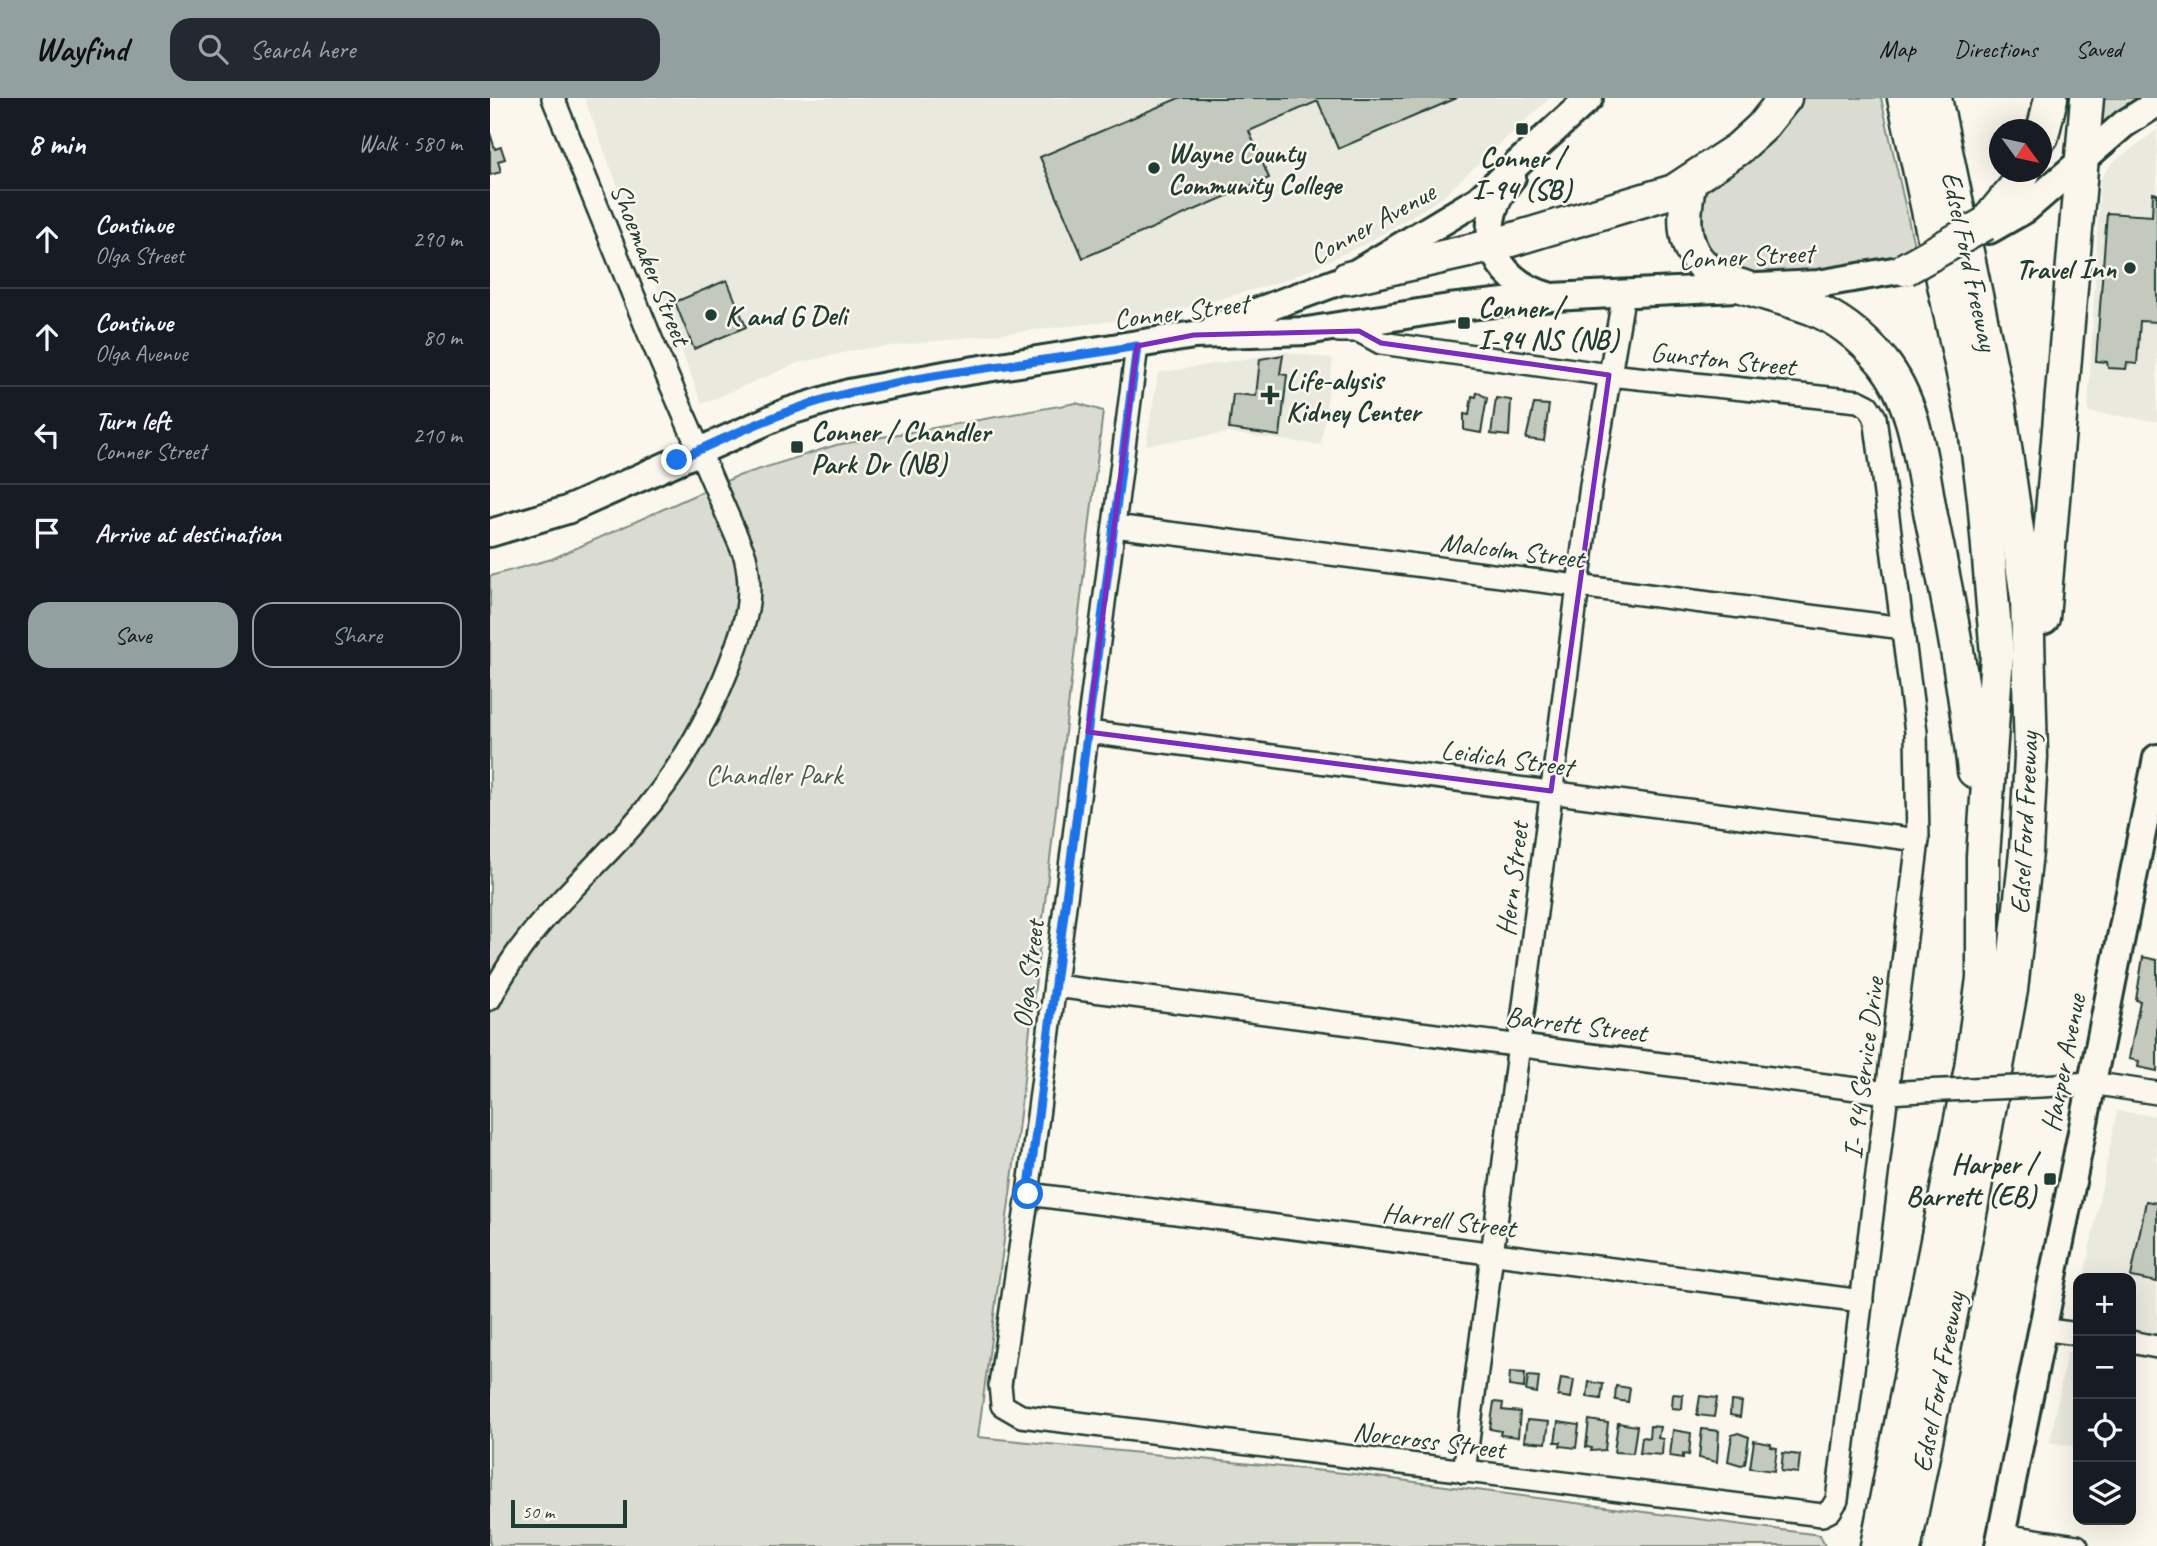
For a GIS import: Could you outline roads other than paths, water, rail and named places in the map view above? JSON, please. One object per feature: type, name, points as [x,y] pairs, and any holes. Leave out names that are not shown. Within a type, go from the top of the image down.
[{"type":"highway","points":[[1348,278],[1491,246],[1674,191],[1761,128],[1785,98]]},
{"type":"highway","name":"Edsel Ford Freeway","points":[[1877,1546],[1972,1068],[1983,978],[1983,856],[1997,655],[1984,499],[1962,358],[1904,98]]},
{"type":"highway","name":"Edsel Ford Freeway","points":[[1905,1546],[1960,1269],[2011,990],[2026,852],[2031,756],[2027,597],[1987,341],[1935,98]]},
{"type":"highway","points":[[2046,119],[2051,98]]},
{"type":"highway","points":[[2031,756],[2087,98]]},
{"type":"highway","points":[[1690,182],[1683,227],[1693,255],[1704,267],[1745,288],[1810,308],[1849,330],[1885,365],[1907,407],[1966,694],[1983,856]]},
{"type":"highway","points":[[1905,269],[1987,227],[2019,182]]},
{"type":"main road","name":"Conner Avenue","points":[[1194,335],[1348,278],[1478,200],[1589,98]]},
{"type":"main road","points":[[1987,227],[2026,209],[2124,124],[2157,103]]},
{"type":"main road","points":[[1538,147],[1497,199],[1491,246],[1501,266],[1520,286],[1552,297]]},
{"type":"main road","name":"Conner Street","points":[[490,533],[567,510],[787,412],[849,393],[1194,335],[1307,331],[1449,308],[1552,297],[1830,283],[1905,269]]},
{"type":"main road","name":"Harper Avenue","points":[[2000,1540],[2157,758]]},
{"type":"street","name":"Shoemaker Street","points":[[490,999],[528,935],[638,820],[663,788],[705,721],[734,652],[750,603],[750,578],[745,556],[553,98]]},
{"type":"street","name":"Hern Street","points":[[1464,1472],[1578,587],[1623,293]]},
{"type":"street","name":"Gunston Street","points":[[1307,331],[1359,331],[1381,343],[1609,375],[1858,401],[1868,406],[1875,417],[1903,628]]},
{"type":"street","name":"Olga Street","points":[[1021,1416],[1009,1411],[999,1397],[1028,1194],[1137,346]]},
{"type":"street","name":"Malcolm Street","points":[[1114,526],[1903,628]]},
{"type":"street","name":"I- 94 Service Drive","points":[[1830,1511],[1838,1500],[1918,840],[1916,732],[1903,628]]},
{"type":"street","name":"Leidich Street","points":[[1088,732],[1918,840]]},
{"type":"street","name":"Barrett Street","points":[[1055,986],[1888,1093],[2091,1083],[2157,1093]]},
{"type":"street","name":"Harrell Street","points":[[1028,1194],[1862,1301]]},
{"type":"street","points":[[2041,1329],[2073,1333]]},
{"type":"street","points":[[2136,1343],[2157,1347]]},
{"type":"street","name":"Norcross Street","points":[[1021,1416],[1797,1513],[1822,1515],[1830,1511]]},
{"type":"street","points":[[2000,1540],[2077,1546]]},
{"type":"place","name":"Conner / I-94 (SB)","points":[[1522,129]]},
{"type":"place","name":"Wayne County Community College","points":[[1154,168]]},
{"type":"place","name":"Travel Inn","points":[[2130,268]]},
{"type":"place","name":"K and G Deli","points":[[711,315]]},
{"type":"place","name":"Conner / I-94 NS (NB)","points":[[1464,323]]},
{"type":"place","name":"Life-alysis Kidney Center","points":[[1270,395]]},
{"type":"place","name":"Conner / Chandler Park Dr (NB)","points":[[797,447]]},
{"type":"place","name":"Harper / Barrett (EB)","points":[[2050,1179]]},
{"type":"park label","name":"Chandler Park","points":[[774,774]]}]
